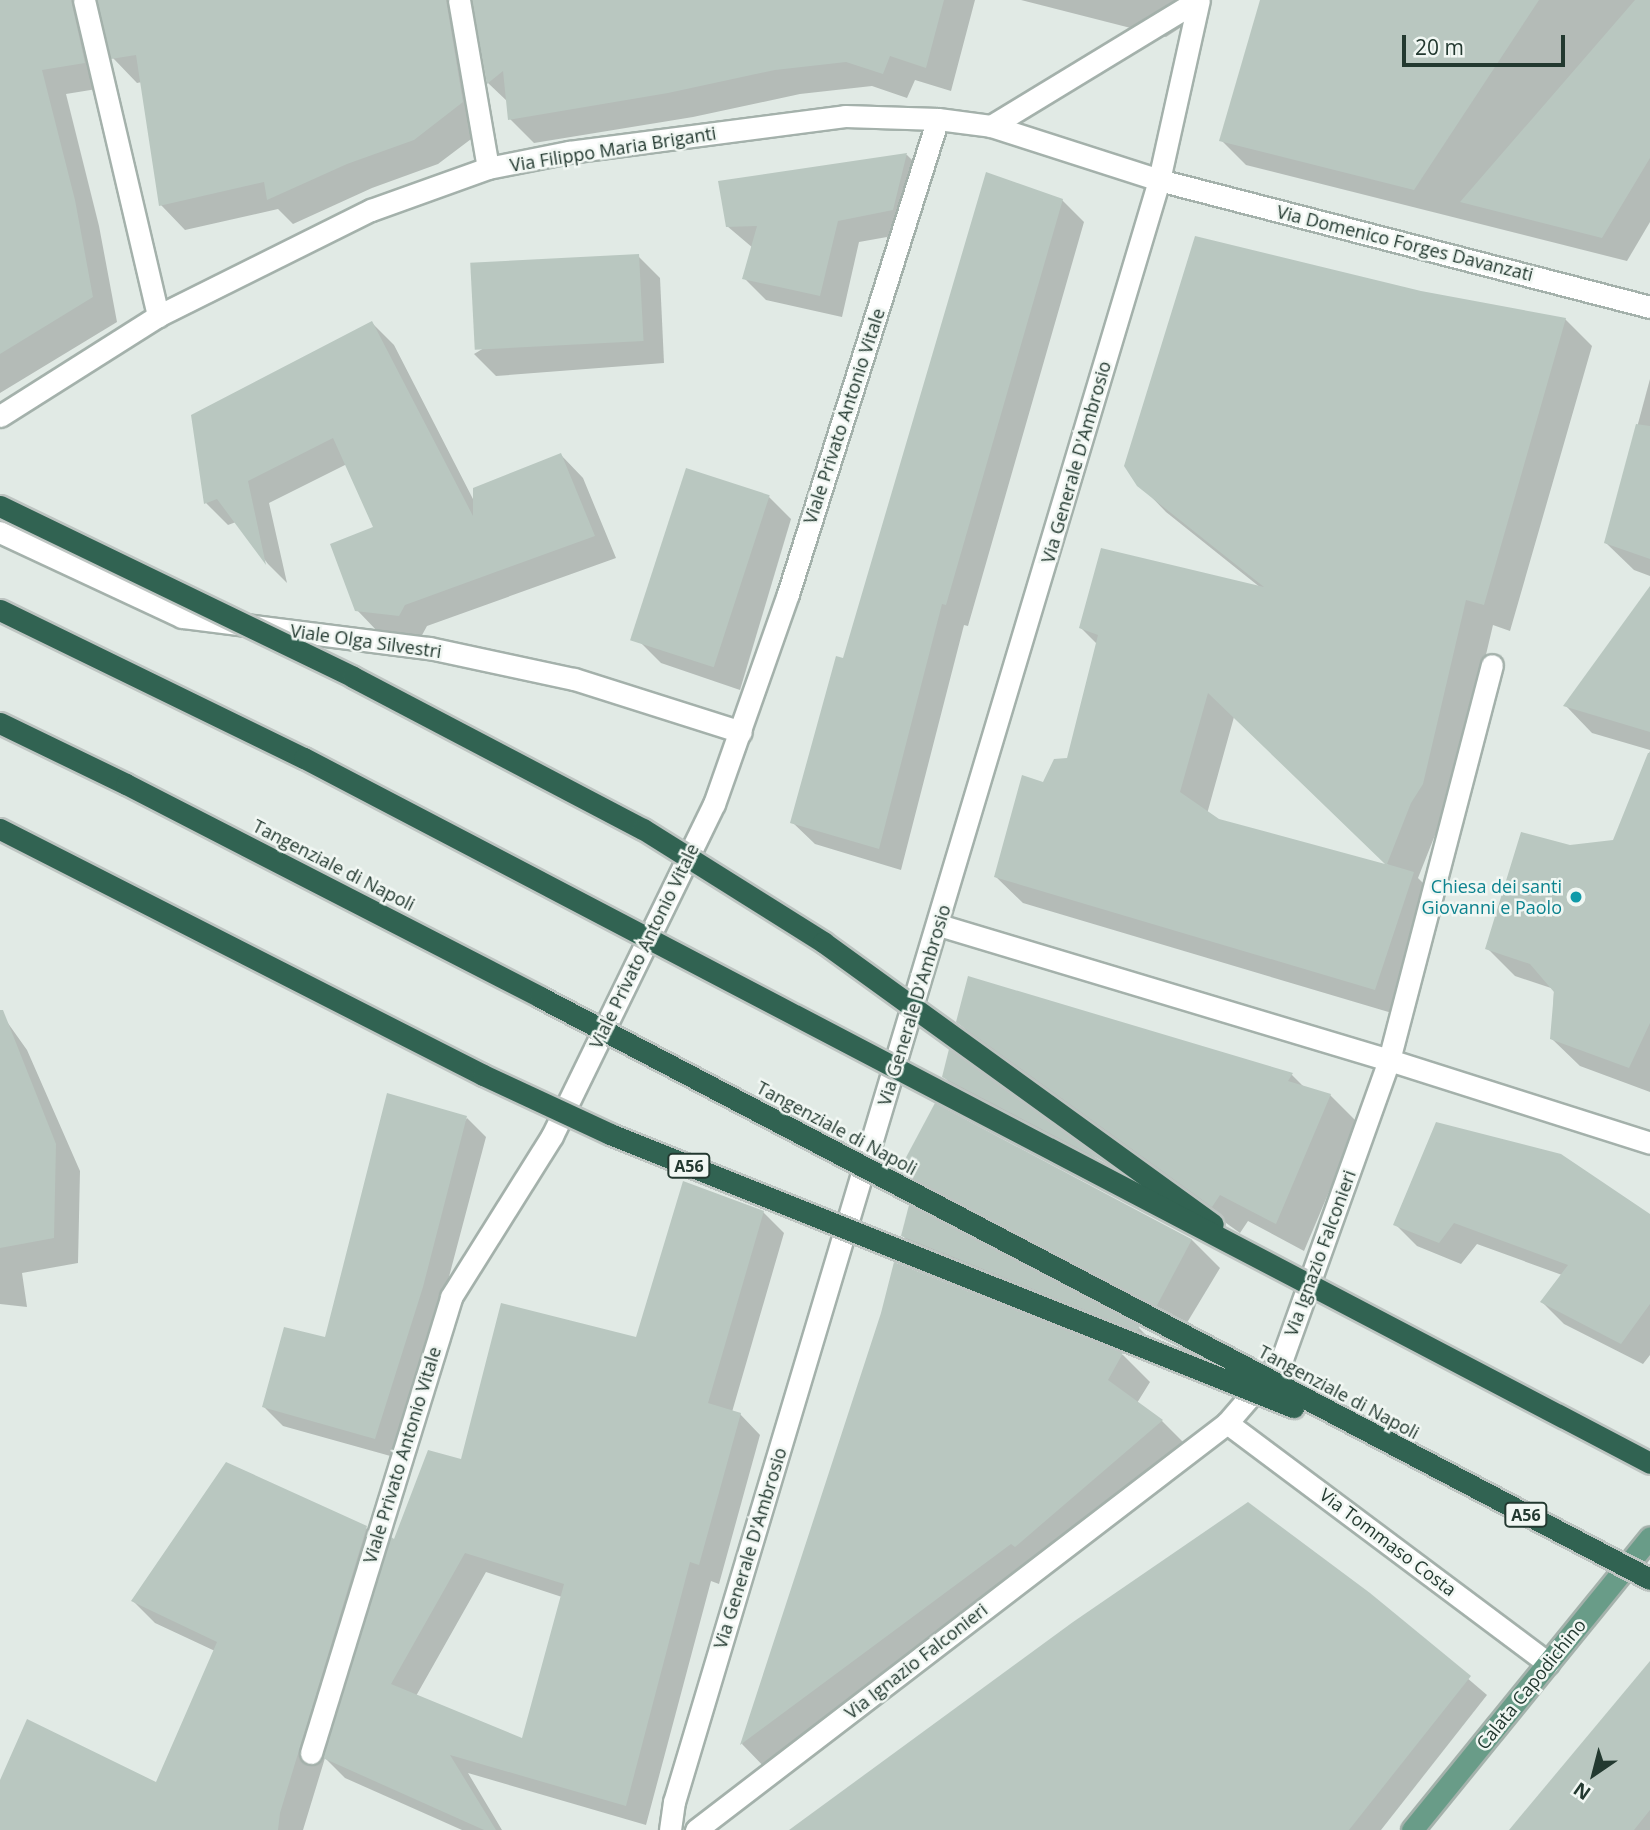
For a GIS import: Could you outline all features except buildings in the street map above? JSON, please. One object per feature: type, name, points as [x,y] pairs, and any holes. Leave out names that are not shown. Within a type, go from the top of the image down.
[{"type":"highway","points":[[0,506],[353,677],[643,829],[823,942],[1271,1266]]},
{"type":"highway","points":[[0,610],[304,758],[1650,1463]]},
{"type":"highway","name":"Tangenziale di Napoli","points":[[0,723],[126,784],[540,997],[1650,1579]]},
{"type":"highway","name":"A56","points":[[0,829],[483,1075],[610,1134],[1402,1451]]},
{"type":"main road","name":"Calata Capodichino","points":[[1412,1830],[1650,1537]]},
{"type":"street","points":[[84,0],[158,316]]},
{"type":"street","points":[[459,0],[488,168]]},
{"type":"street","points":[[991,126],[1198,0]]},
{"type":"street","points":[[1159,180],[1198,0]]},
{"type":"street","name":"Via Filippo Maria Briganti","points":[[0,416],[158,316],[370,210],[488,168],[569,152],[845,116],[938,119],[991,126],[1159,180]]},
{"type":"street","name":"Viale Privato Antonio Vitale","points":[[311,1753],[451,1297],[552,1136],[713,804],[741,732],[788,594],[938,119]]},
{"type":"street","name":"Via Domenico Forges Davanzati","points":[[1159,180],[1650,307]]},
{"type":"street","name":"Via Generale D'Ambrosio","points":[[670,1830],[678,1789],[939,925],[1159,180]]},
{"type":"street","name":"Viale Olga Silvestri","points":[[0,532],[182,617],[429,648],[574,678],[741,732]]},
{"type":"street","name":"Via Ignazio Falconieri","points":[[696,1830],[1227,1423],[1282,1359],[1389,1060],[1492,665]]},
{"type":"street","points":[[939,925],[1389,1060],[1650,1143]]},
{"type":"street","name":"Via Tommaso Costa","points":[[1227,1423],[1548,1663]]},
{"type":"place","name":"Chiesa dei santi Giovanni e Paolo","points":[[1576,897]]}]
